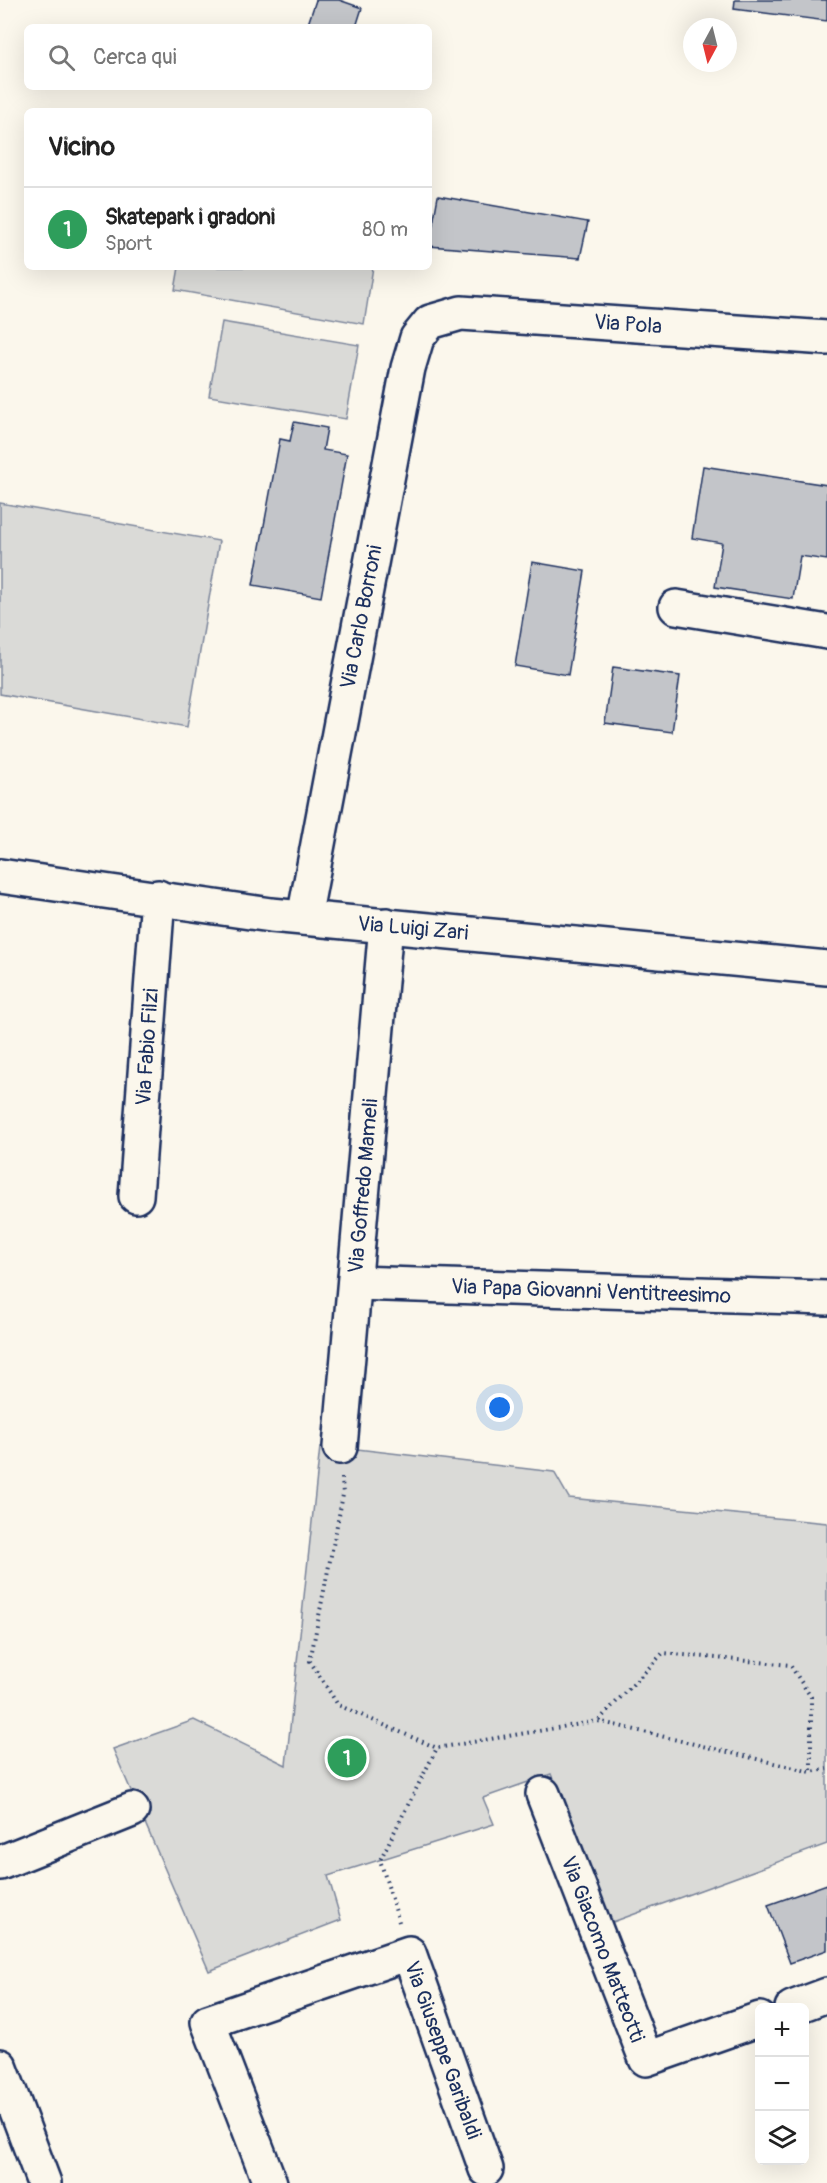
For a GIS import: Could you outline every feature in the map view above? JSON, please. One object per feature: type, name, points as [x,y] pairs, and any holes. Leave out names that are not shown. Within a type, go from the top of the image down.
[{"type":"street","name":"Via Pola","points":[[430,322],[461,313],[827,338]]},
{"type":"street","name":"Via Carlo Borroni","points":[[304,918],[408,368],[417,338],[430,322]]},
{"type":"street","points":[[676,607],[827,632]]},
{"type":"street","name":"Via Luigi Zari","points":[[0,876],[271,915],[827,968]]},
{"type":"street","name":"Via Fabio Filzi","points":[[135,1196],[158,897]]},
{"type":"street","name":"Via Goffredo Mameli","points":[[340,1447],[386,925]]},
{"type":"street","name":"Via Papa Giovanni Ventitreesimo","points":[[355,1284],[827,1298]]},
{"type":"street","name":"Via Giacomo Matteotti","points":[[543,1794],[646,2059],[755,2020]]},
{"type":"street","points":[[0,1863],[132,1810]]},
{"type":"street","name":"Via Giuseppe Garibaldi","points":[[270,2183],[208,2022],[409,1953],[486,2169]]},
{"type":"street","points":[[804,2003],[827,1995]]},
{"type":"street","points":[[3,2084],[44,2183]]},
{"type":"path","points":[[340,1447],[343,1495],[310,1661],[338,1705],[437,1748],[598,1720],[811,1772],[827,1769]]},
{"type":"path","points":[[598,1720],[663,1653],[790,1665],[811,1697],[811,1772]]},
{"type":"path","points":[[409,1953],[380,1860],[437,1748]]},
{"type":"shaded area","points":[[178,270],[373,270],[364,324],[175,290]]},
{"type":"shaded area","points":[[222,322],[359,345],[346,419],[209,396]]},
{"type":"shaded area","points":[[0,503],[219,541],[187,727],[0,694]]},
{"type":"shaded area","points":[[320,1447],[340,1447],[554,1472],[569,1498],[827,1523],[827,1844],[610,1923],[551,1774],[483,1798],[494,1824],[328,1876],[341,1920],[209,1971],[113,1749],[194,1720],[286,1765]]},
{"type":"building","points":[[316,0],[339,0],[362,8],[357,24],[308,24]]},
{"type":"building","points":[[735,0],[827,0],[827,21],[734,9]]},
{"type":"building","points":[[438,196],[588,222],[580,258],[432,246],[432,229]]},
{"type":"building","points":[[294,422],[327,428],[323,450],[347,454],[321,597],[253,585],[280,439],[290,441]]},
{"type":"building","points":[[703,466],[827,485],[827,560],[800,556],[793,599],[715,587],[722,543],[692,538]]},
{"type":"building","points":[[532,562],[585,571],[568,675],[515,666]]},
{"type":"building","points":[[613,667],[680,676],[672,732],[605,723]]},
{"type":"building","points":[[827,1884],[827,1950],[790,1963],[768,1905]]},
{"type":"place","name":"Skatepark i gradoni","points":[[347,1758]]}]
